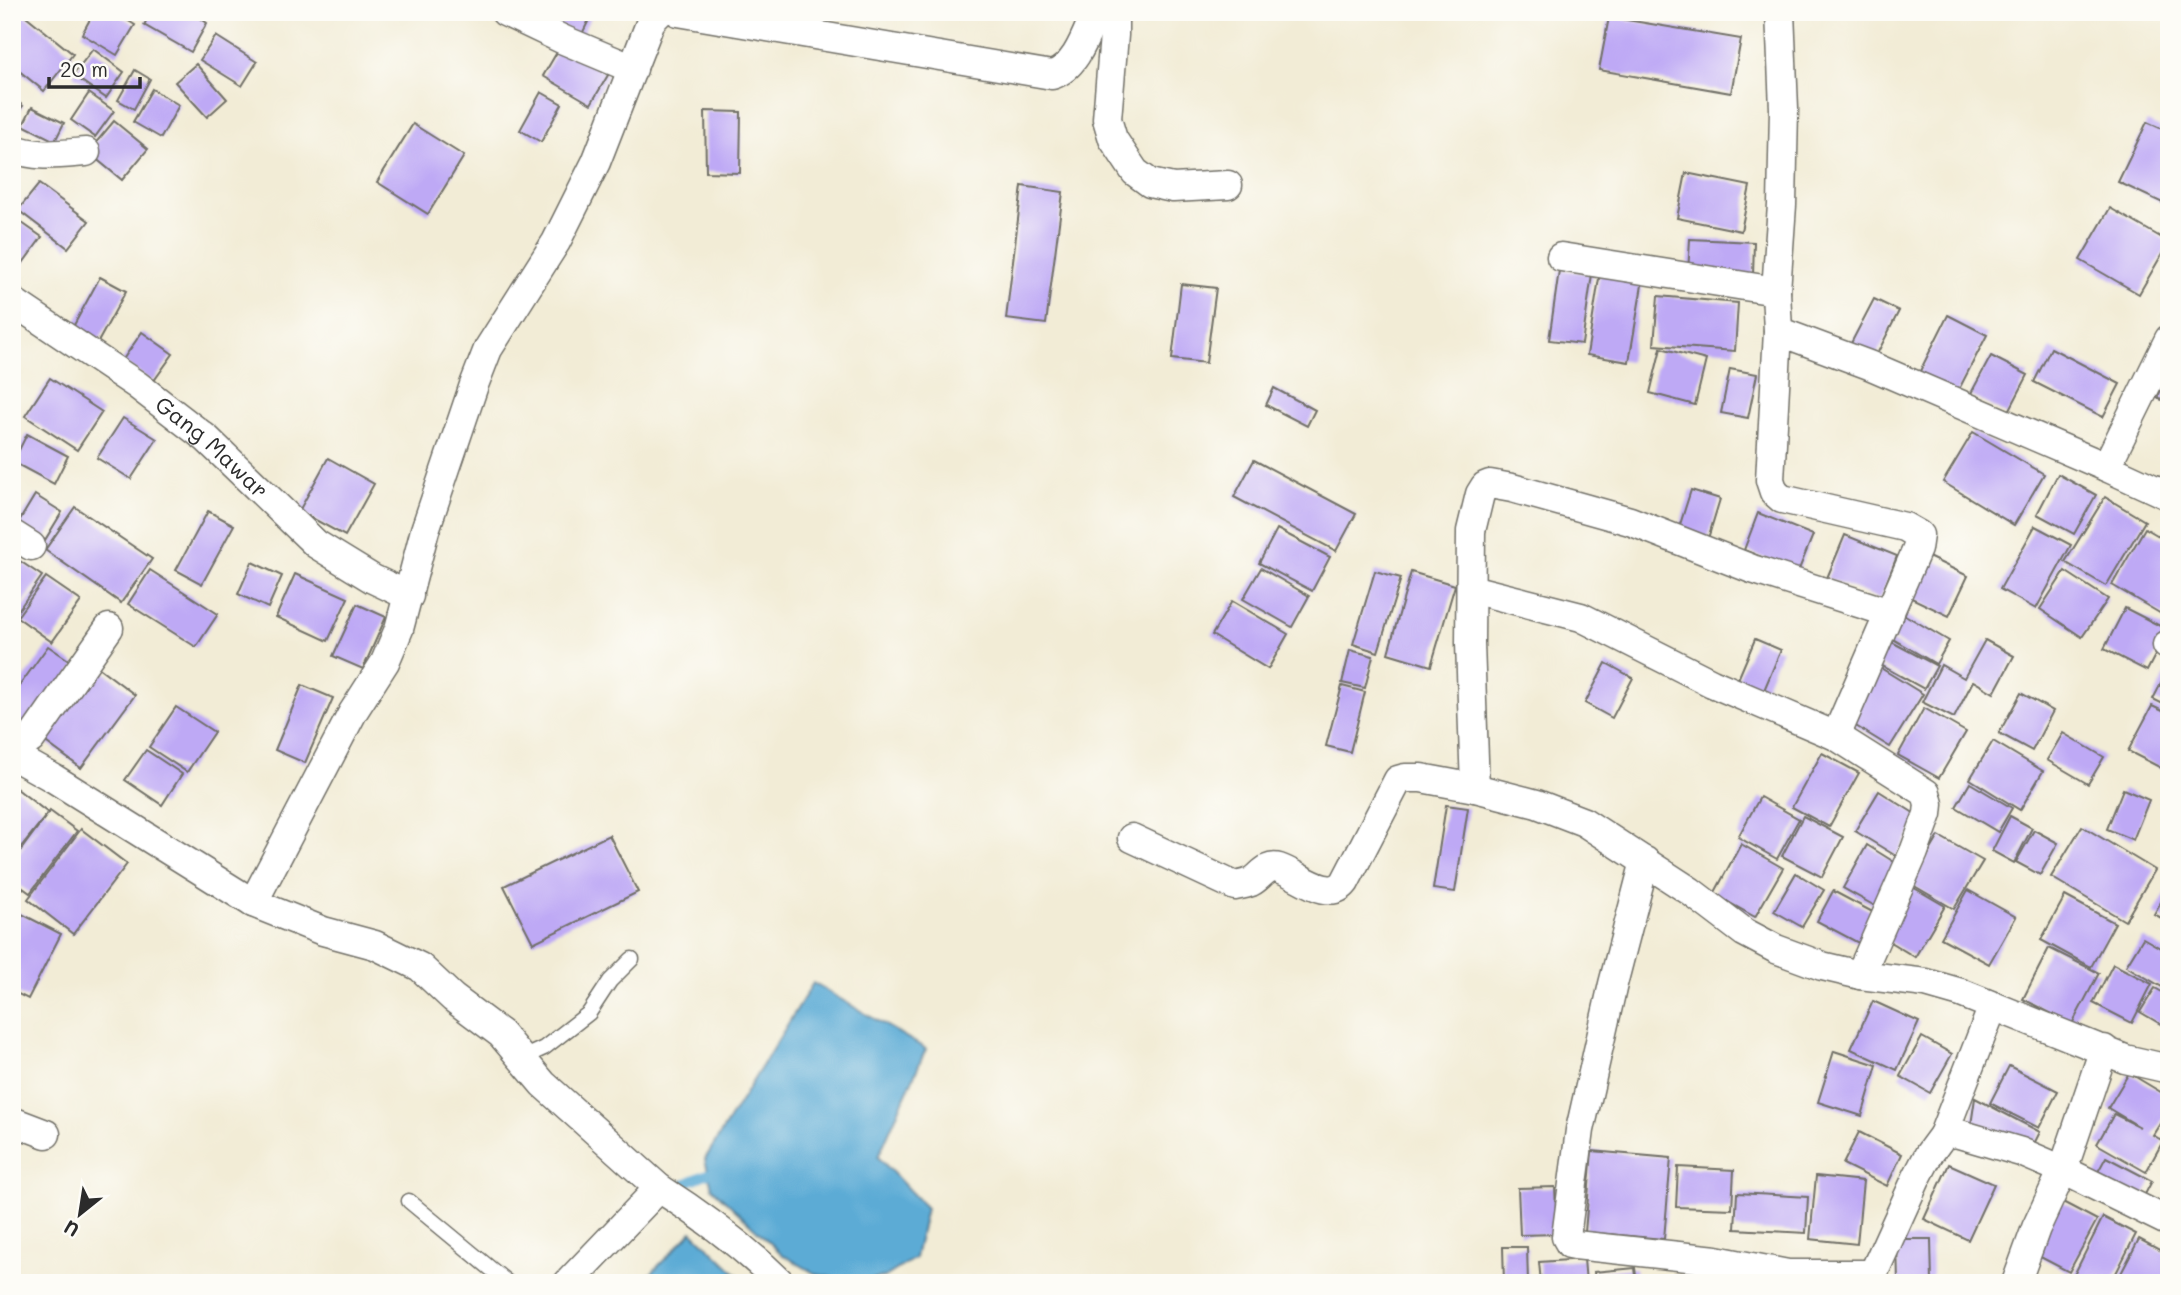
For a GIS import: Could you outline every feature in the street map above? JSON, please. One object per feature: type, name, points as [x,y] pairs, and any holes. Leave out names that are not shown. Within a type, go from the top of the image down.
[{"type":"street","points":[[505,12],[633,69]]},
{"type":"street","points":[[253,903],[353,712],[385,662],[409,596],[425,530],[488,349],[556,242],[596,162],[651,21],[660,12]]},
{"type":"street","points":[[678,12],[1052,75],[1058,74],[1076,56],[1096,12]]},
{"type":"street","points":[[1114,12],[1107,119],[1113,139],[1135,172],[1150,183],[1173,188],[1228,186]]},
{"type":"street","points":[[1780,12],[1784,108],[1782,205],[1776,291],[1795,338],[1770,480],[1774,492],[1782,499],[1905,527],[1919,535],[1917,549],[1836,736]]},
{"type":"street","points":[[12,148],[24,153],[49,155],[86,152]]},
{"type":"street","points":[[1561,257],[1776,291]]},
{"type":"street","name":"Gang Mawar","points":[[12,301],[137,385],[206,439],[316,544],[373,579],[409,596]]},
{"type":"street","points":[[1795,338],[1869,365],[2169,496]]},
{"type":"street","points":[[2106,467],[2169,339]]},
{"type":"street","points":[[1475,788],[1469,563],[1471,531],[1480,494],[1485,486],[1490,484],[1513,488],[1630,521],[1752,569],[1890,613]]},
{"type":"street","points":[[1471,589],[1581,617],[1712,683],[1836,736],[1926,793],[1928,814],[1860,975]]},
{"type":"street","points":[[110,628],[31,739],[12,753],[253,903],[323,931],[375,945],[421,967],[453,999],[500,1034],[520,1059],[580,1118],[659,1188],[714,1225],[781,1283]]},
{"type":"street","points":[[1132,838],[1235,886],[1253,881],[1273,867],[1323,889],[1335,890],[1345,882],[1398,780],[1421,778],[1475,788],[1536,804],[1584,822],[1690,891],[1744,932],[1776,949],[1822,966],[1860,975],[1926,983],[1961,993],[2126,1059],[2169,1069]]},
{"type":"street","points":[[1645,862],[1613,984],[1580,1130],[1566,1237],[1570,1244],[1716,1260],[1788,1274],[1870,1278],[1917,1177],[1943,1135],[1993,1006]]},
{"type":"street","points":[[2016,1283],[2036,1227],[2063,1170],[2104,1049]]},
{"type":"street","points":[[12,1121],[46,1134]]},
{"type":"street","points":[[1943,1135],[1955,1133],[2021,1152],[2169,1222]]},
{"type":"street","points":[[568,1283],[659,1188]]},
{"type":"lane","points":[[520,1059],[544,1048],[589,1013],[610,981],[632,959]]},
{"type":"lane","points":[[409,1201],[508,1283]]},
{"type":"water","points":[[813,983],[926,1049],[878,1157],[926,1208],[915,1258],[885,1277],[855,1282],[816,1274],[783,1255],[712,1188],[705,1159]]},
{"type":"water","points":[[692,1231],[746,1283],[642,1283]]},
{"type":"building","points":[[12,12],[21,12],[73,54],[44,91],[12,65]]},
{"type":"building","points":[[94,12],[114,12],[135,25],[117,55],[82,34]]},
{"type":"building","points":[[151,12],[192,12],[207,23],[191,52],[144,25]]},
{"type":"building","points":[[562,12],[593,12],[581,36],[556,23]]},
{"type":"building","points":[[1609,17],[1741,39],[1731,93],[1599,70]]},
{"type":"building","points":[[216,36],[257,62],[242,86],[200,60]]},
{"type":"building","points":[[560,47],[608,75],[591,104],[543,76]]},
{"type":"building","points":[[93,49],[124,72],[106,98],[73,75]]},
{"type":"building","points":[[196,64],[227,99],[207,117],[175,82]]},
{"type":"building","points":[[135,70],[150,79],[134,109],[118,100]]},
{"type":"building","points":[[152,89],[179,105],[161,138],[133,122]]},
{"type":"building","points":[[541,92],[562,104],[541,142],[520,130]]},
{"type":"building","points":[[89,93],[114,111],[95,137],[71,120]]},
{"type":"building","points":[[12,97],[23,106],[12,119]]},
{"type":"building","points":[[32,107],[64,123],[55,141],[23,125]]},
{"type":"building","points":[[705,111],[741,112],[740,173],[706,172]]},
{"type":"building","points":[[114,121],[148,149],[122,180],[88,152]]},
{"type":"building","points":[[2147,122],[2169,132],[2169,206],[2118,182]]},
{"type":"building","points":[[413,124],[464,156],[428,214],[377,182]]},
{"type":"building","points":[[1686,173],[1750,186],[1741,231],[1677,218]]},
{"type":"building","points":[[39,184],[89,221],[68,248],[18,210]]},
{"type":"building","points":[[1022,186],[1063,192],[1046,324],[1006,319]]},
{"type":"building","points":[[2110,208],[2169,242],[2139,294],[2080,260]]},
{"type":"building","points":[[12,216],[42,237],[12,278]]},
{"type":"building","points":[[1690,239],[1754,242],[1753,276],[1688,273]]},
{"type":"building","points":[[1559,270],[1592,274],[1582,344],[1549,340]]},
{"type":"building","points":[[1600,272],[1643,279],[1629,362],[1587,355]]},
{"type":"building","points":[[100,277],[126,291],[98,342],[73,327]]},
{"type":"building","points":[[1181,284],[1216,288],[1206,363],[1172,359]]},
{"type":"building","points":[[1658,296],[1738,303],[1735,351],[1654,345]]},
{"type":"building","points":[[1874,299],[1899,311],[1874,360],[1849,347]]},
{"type":"building","points":[[1948,315],[1987,335],[1955,397],[1917,377]]},
{"type":"building","points":[[142,332],[173,354],[153,382],[122,361]]},
{"type":"building","points":[[1661,348],[1706,360],[1695,405],[1650,393]]},
{"type":"building","points":[[2051,348],[2120,384],[2103,417],[2034,382]]},
{"type":"building","points":[[1991,356],[2028,375],[2007,415],[1970,395]]},
{"type":"building","points":[[1730,369],[1757,374],[1748,418],[1721,413]]},
{"type":"building","points":[[2169,375],[2169,403],[2157,398]]},
{"type":"building","points":[[50,378],[102,412],[77,450],[25,416]]},
{"type":"building","points":[[1274,388],[1315,410],[1307,426],[1266,405]]},
{"type":"building","points":[[123,418],[157,439],[131,479],[97,458]]},
{"type":"building","points":[[1973,432],[2044,474],[2014,525],[1943,482]]},
{"type":"building","points":[[27,434],[68,456],[54,484],[13,462]]},
{"type":"building","points":[[328,458],[374,484],[345,536],[299,511]]},
{"type":"building","points":[[1254,460],[1356,514],[1336,551],[1234,497]]},
{"type":"building","points":[[2058,474],[2096,495],[2074,534],[2037,514]]},
{"type":"building","points":[[1691,490],[1720,499],[1707,542],[1677,534]]},
{"type":"building","points":[[35,495],[62,512],[45,540],[18,523]]},
{"type":"building","points":[[2105,497],[2145,521],[2106,586],[2065,562]]},
{"type":"building","points":[[75,507],[152,559],[121,603],[45,550]]},
{"type":"building","points":[[208,511],[234,525],[202,584],[176,570]]},
{"type":"building","points":[[1758,513],[1813,535],[1798,572],[1744,550]]},
{"type":"building","points":[[2035,526],[2071,545],[2036,609],[2000,589]]},
{"type":"building","points":[[2145,528],[2169,542],[2169,605],[2163,615],[2112,585]]},
{"type":"building","points":[[1277,529],[1330,557],[1312,591],[1259,563]]},
{"type":"building","points":[[1845,535],[1897,556],[1880,599],[1827,578]]},
{"type":"building","points":[[1922,554],[1968,576],[1949,616],[1903,594]]},
{"type":"building","points":[[14,557],[42,576],[17,612],[12,609]]},
{"type":"building","points":[[252,562],[282,576],[268,608],[238,594]]},
{"type":"building","points":[[1261,568],[1309,596],[1292,627],[1243,599]]},
{"type":"building","points":[[150,570],[218,614],[196,647],[128,604]]},
{"type":"building","points":[[1375,571],[1401,578],[1378,652],[1353,644]]},
{"type":"building","points":[[2065,571],[2108,599],[2082,637],[2040,609]]},
{"type":"building","points":[[1411,572],[1455,585],[1431,666],[1388,653]]},
{"type":"building","points":[[295,574],[348,598],[328,641],[276,617]]},
{"type":"building","points":[[46,577],[81,601],[52,642],[17,617]]},
{"type":"building","points":[[1232,601],[1288,634],[1268,669],[1212,635]]},
{"type":"building","points":[[357,604],[386,617],[363,669],[333,656]]},
{"type":"building","points":[[2125,608],[2168,630],[2147,671],[2104,649]]},
{"type":"building","points":[[1900,612],[1949,641],[1936,664],[1886,635]]},
{"type":"building","points":[[1755,639],[1781,650],[1762,695],[1736,684]]},
{"type":"building","points":[[1888,640],[1937,666],[1924,689],[1875,662]]},
{"type":"building","points":[[1985,640],[2014,656],[1994,693],[1973,681],[1954,718],[1922,702],[1941,665],[1964,678]]},
{"type":"building","points":[[48,646],[76,665],[27,733],[12,722],[12,696]]},
{"type":"building","points":[[1350,650],[1373,656],[1365,688],[1342,683]]},
{"type":"building","points":[[1606,663],[1633,678],[1612,718],[1585,703]]},
{"type":"building","points":[[94,664],[135,695],[81,768],[39,737]]},
{"type":"building","points":[[1879,667],[1923,694],[1890,747],[1846,720]]},
{"type":"building","points":[[2169,668],[2169,707],[2153,699]]},
{"type":"building","points":[[302,685],[333,698],[305,763],[275,750]]},
{"type":"building","points":[[1342,686],[1365,692],[1350,752],[1326,746]]},
{"type":"building","points":[[2021,693],[2053,711],[2032,751],[1999,733]]},
{"type":"building","points":[[2152,706],[2169,714],[2169,772],[2128,751]]},
{"type":"building","points":[[176,707],[214,732],[187,772],[149,747]]},
{"type":"building","points":[[1924,708],[1966,732],[1939,778],[1898,755]]},
{"type":"building","points":[[2063,733],[2104,757],[2088,784],[2047,760]]},
{"type":"building","points":[[1993,741],[2043,771],[2020,810],[1970,779]]},
{"type":"building","points":[[146,750],[182,774],[162,805],[125,780]]},
{"type":"building","points":[[1822,753],[1859,773],[1829,827],[1792,807]]},
{"type":"building","points":[[1970,783],[2012,808],[1998,832],[1956,807]]},
{"type":"building","points":[[12,785],[48,813],[16,853],[12,850]]},
{"type":"building","points":[[2123,789],[2149,800],[2133,840],[2107,829]]},
{"type":"building","points":[[1879,791],[1920,817],[1896,856],[1855,831]]},
{"type":"building","points":[[1760,797],[1799,819],[1777,859],[1738,837]]},
{"type":"building","points":[[1446,805],[1468,808],[1455,892],[1433,889]]},
{"type":"building","points":[[50,811],[77,831],[30,893],[12,880],[12,862]]},
{"type":"building","points":[[1803,816],[1843,837],[1822,877],[1782,856]]},
{"type":"building","points":[[2010,816],[2032,828],[2014,863],[1992,851]]},
{"type":"building","points":[[2082,826],[2155,870],[2125,921],[2051,877]]},
{"type":"building","points":[[81,829],[127,864],[73,934],[28,899]]},
{"type":"building","points":[[2034,830],[2058,843],[2040,875],[2016,862]]},
{"type":"building","points":[[609,835],[638,892],[533,943],[504,886]]},
{"type":"building","points":[[1939,836],[1983,861],[1954,909],[1911,884]]},
{"type":"building","points":[[1741,844],[1783,868],[1755,917],[1714,894]]},
{"type":"building","points":[[1867,845],[1899,865],[1875,906],[1843,888]]},
{"type":"building","points":[[1796,873],[1824,890],[1802,927],[1774,911]]},
{"type":"building","points":[[1909,885],[1945,906],[1915,957],[1880,936]]},
{"type":"building","points":[[2169,888],[2169,922],[2154,914]]},
{"type":"building","points":[[1968,890],[2016,917],[1989,964],[1941,938]]},
{"type":"building","points":[[1833,891],[1882,917],[1866,947],[1817,921]]},
{"type":"building","points":[[2065,896],[2115,923],[2091,967],[2041,940]]},
{"type":"building","points":[[14,910],[61,934],[28,999],[12,991]]},
{"type":"building","points":[[2143,938],[2169,953],[2169,991],[2126,966]]},
{"type":"building","points":[[2049,948],[2099,973],[2072,1024],[2023,999]]},
{"type":"building","points":[[2113,964],[2152,984],[2132,1023],[2093,1003]]},
{"type":"building","points":[[2155,988],[2169,996],[2169,1029],[2140,1012]]},
{"type":"building","points":[[1873,1001],[1919,1022],[1897,1070],[1851,1049]]},
{"type":"building","points":[[1922,1037],[1952,1054],[1930,1093],[1900,1076]]},
{"type":"building","points":[[1834,1051],[1877,1065],[1862,1116],[1818,1102]]},
{"type":"building","points":[[2009,1066],[2058,1091],[2039,1128],[1990,1103]]},
{"type":"building","points":[[2129,1073],[2169,1097],[2169,1109],[2153,1135],[2163,1141],[2146,1172],[2097,1144],[2114,1114],[2140,1127],[2108,1108]]},
{"type":"building","points":[[1975,1098],[2040,1132],[2031,1150],[1971,1125]]},
{"type":"building","points":[[1859,1132],[1902,1154],[1887,1186],[1843,1164]]},
{"type":"building","points":[[1592,1151],[1671,1158],[1664,1239],[1585,1232]]},
{"type":"building","points":[[2106,1157],[2152,1181],[2140,1204],[2094,1179]]},
{"type":"building","points":[[1949,1164],[1994,1184],[1968,1240],[1924,1219]]},
{"type":"building","points":[[1678,1167],[1734,1170],[1732,1209],[1676,1207]]},
{"type":"building","points":[[1816,1176],[1863,1181],[1857,1244],[1810,1239]]},
{"type":"building","points":[[1555,1187],[1557,1234],[1520,1235],[1518,1188]]},
{"type":"building","points":[[1737,1193],[1808,1197],[1806,1233],[1735,1229]]},
{"type":"building","points":[[2057,1199],[2097,1220],[2069,1272],[2029,1251]]},
{"type":"building","points":[[2103,1217],[2136,1234],[2111,1283],[2089,1283],[2074,1275]]},
{"type":"building","points":[[1897,1239],[1931,1239],[1932,1283],[1898,1283]]},
{"type":"building","points":[[2139,1239],[2169,1255],[2168,1283],[2116,1283]]},
{"type":"building","points":[[1503,1247],[1527,1247],[1528,1283],[1504,1283]]},
{"type":"building","points":[[1584,1259],[1586,1283],[1541,1283],[1539,1262]]},
{"type":"building","points":[[1635,1268],[1637,1283],[1595,1283],[1594,1272]]},
{"type":"waterway","points":[[683,1186],[709,1173]]}]
